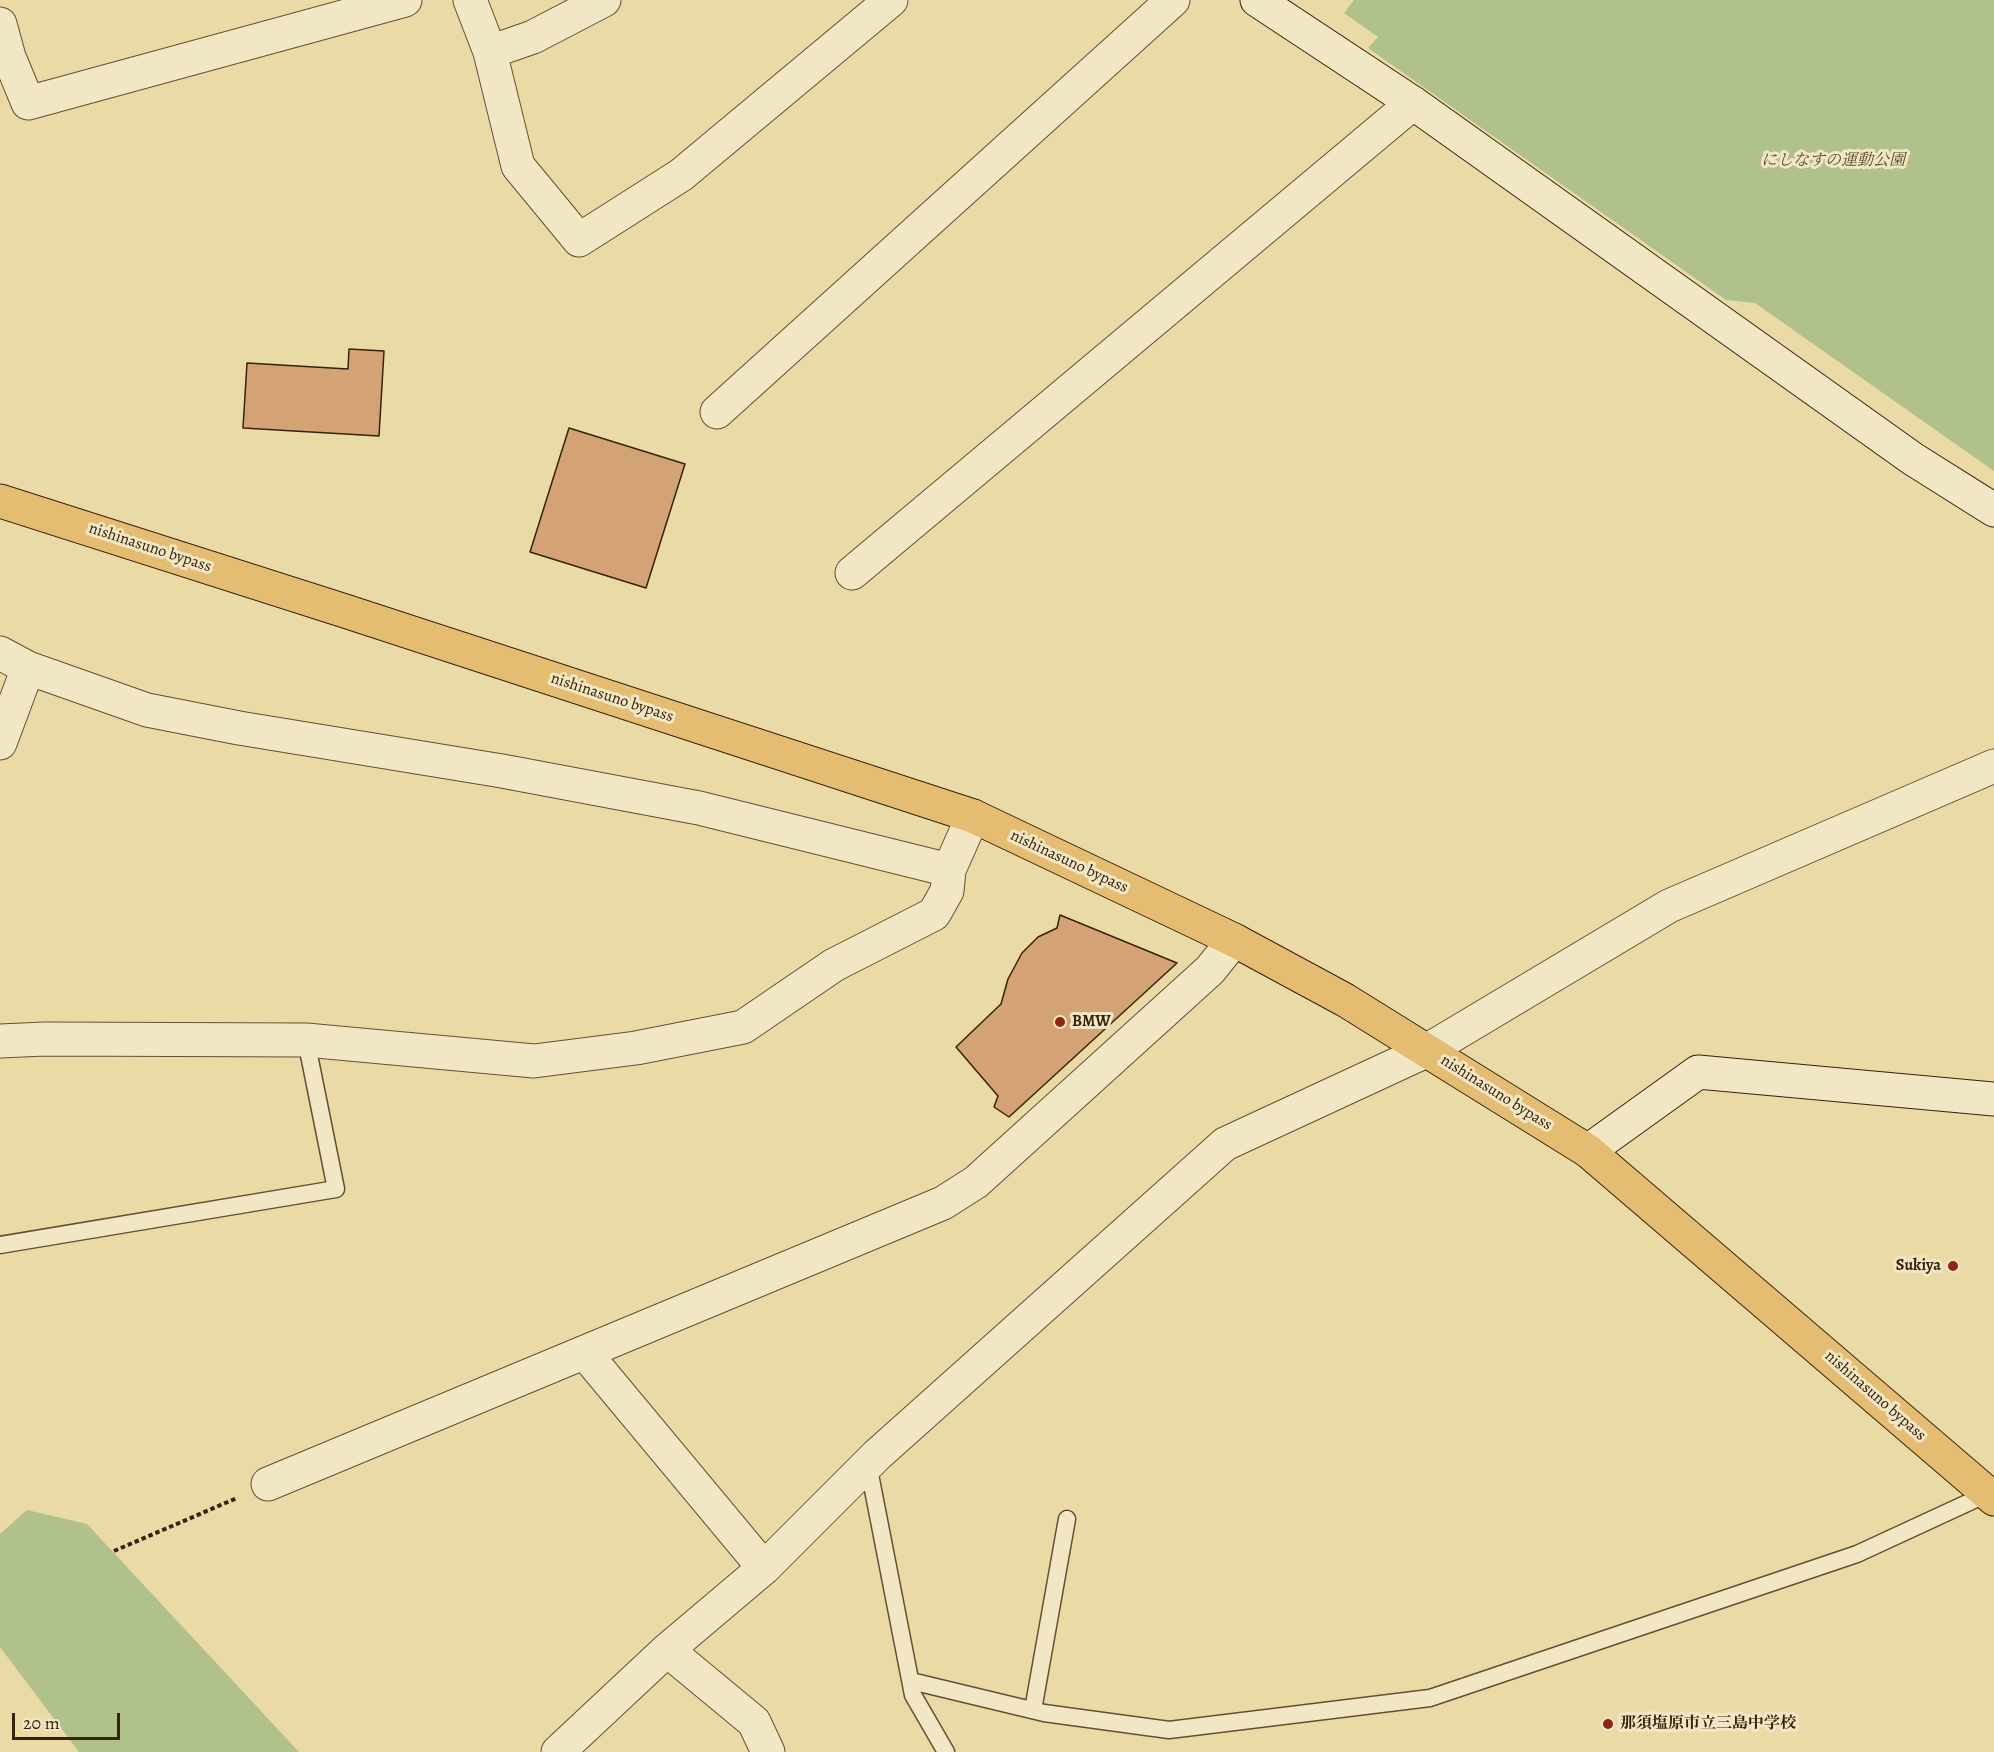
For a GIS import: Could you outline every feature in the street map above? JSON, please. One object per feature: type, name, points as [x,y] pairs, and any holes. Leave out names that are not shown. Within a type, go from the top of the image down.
[{"type":"highway","name":"nishinasuno bypass","points":[[0,501],[357,614],[973,816],[1234,940],[1345,1000],[1588,1151],[1991,1496]]},
{"type":"street","points":[[0,24],[9,57],[28,103],[405,0]]},
{"type":"street","points":[[470,0],[490,52],[518,166],[579,240],[681,175],[891,0]]},
{"type":"street","points":[[490,52],[534,37],[604,0]]},
{"type":"street","points":[[717,412],[1173,0]]},
{"type":"street","points":[[1257,0],[1413,104],[1913,459],[1994,510]]},
{"type":"street","points":[[852,573],[1413,104]]},
{"type":"street","points":[[0,743],[14,660],[147,710],[239,728],[502,771],[699,808],[949,870]]},
{"type":"street","points":[[558,1752],[667,1650],[764,1568],[868,1464],[1225,1144],[1428,1050],[1669,906],[1994,766]]},
{"type":"street","points":[[0,1041],[45,1039],[306,1040],[534,1061],[636,1048],[743,1027],[834,964],[934,914],[947,891],[949,870],[973,816]]},
{"type":"street","points":[[268,1485],[943,1203],[976,1182],[1210,970],[1234,940]]},
{"type":"street","points":[[1588,1151],[1698,1072],[1994,1099]]},
{"type":"street","points":[[585,1353],[764,1568]]},
{"type":"street","points":[[667,1650],[754,1722],[768,1752]]},
{"type":"lane","points":[[0,1245],[336,1189],[306,1040]]},
{"type":"lane","points":[[868,1464],[913,1695],[946,1752]]},
{"type":"lane","points":[[911,1681],[1033,1710],[1169,1730],[1430,1698],[1857,1554],[1991,1496]]},
{"type":"lane","points":[[1033,1710],[1067,1520]]},
{"type":"path","points":[[114,1551],[268,1485]]},
{"type":"green space","name":"にしなすの運動公園","points":[[1354,0],[1994,0],[1994,471],[1755,303],[1726,300],[1368,48],[1378,37],[1344,13]]},
{"type":"green space","points":[[27,1510],[87,1524],[299,1752],[79,1752],[0,1647],[0,1534]]},
{"type":"building","points":[[349,349],[384,351],[379,436],[243,428],[247,363],[348,369]]},
{"type":"building","points":[[569,428],[685,464],[646,588],[530,552]]},
{"type":"building","points":[[1060,915],[1177,963],[1009,1117],[994,1107],[998,1096],[956,1047],[1001,1004],[1008,979],[1022,953],[1038,937],[1057,928]]},
{"type":"place","name":"BMW","points":[[1060,1022]]},
{"type":"place","name":"Sukiya","points":[[1953,1266]]},
{"type":"place","name":"那須塩原市立三島中学校","points":[[1608,1724]]}]
